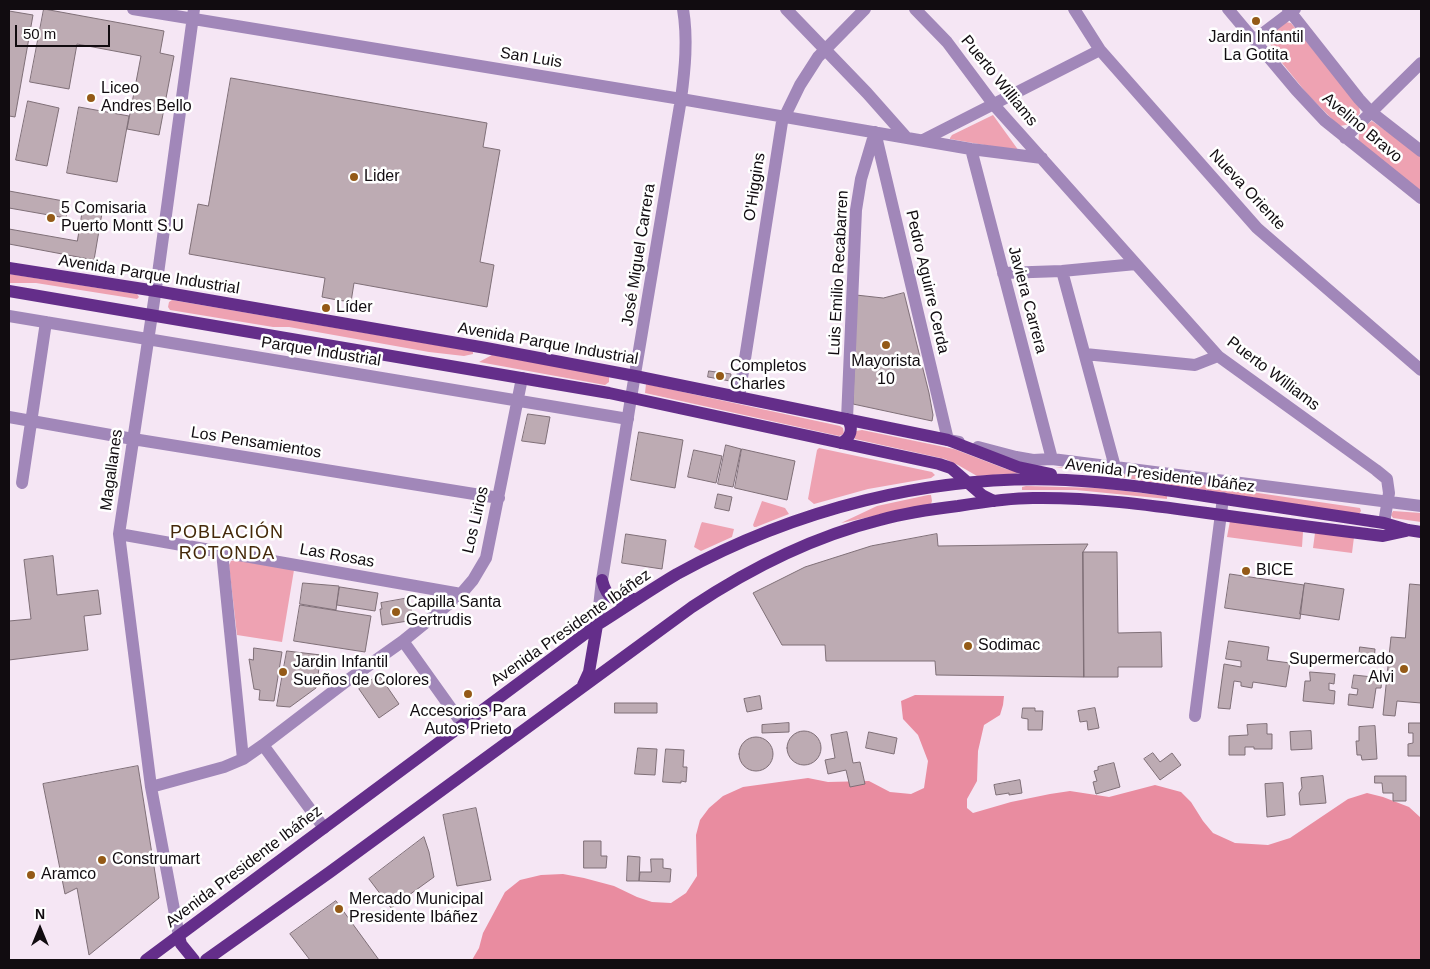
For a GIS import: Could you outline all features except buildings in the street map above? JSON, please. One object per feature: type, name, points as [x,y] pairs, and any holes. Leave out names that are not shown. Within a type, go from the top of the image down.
[{"type":"main road","name":"Avenida Parque Industrial","points":[[9,268],[486,348],[635,376],[948,440],[1018,466],[1075,480]]},
{"type":"main road","points":[[9,291],[152,314],[631,398],[945,466],[955,471],[982,495],[994,501]]},
{"type":"main road","points":[[841,443],[851,433],[851,426],[847,419]]},
{"type":"main road","name":"Avenida Presidente Ibáñez","points":[[146,960],[598,625],[636,599],[683,571],[729,549],[773,530],[821,513],[898,493],[968,484],[1022,480],[1075,480],[1222,498],[1384,523],[1415,531]]},
{"type":"main road","name":"Avenida Presidente Ibáñez","points":[[206,960],[330,872],[705,598],[738,578],[784,555],[847,530],[878,520],[937,508],[1032,498],[1142,505],[1383,536],[1415,531]]},
{"type":"main road","points":[[602,580],[605,590],[613,599],[636,599]]},
{"type":"main road","points":[[582,688],[589,672],[598,625]]},
{"type":"main road","points":[[179,936],[181,944],[194,960]]},
{"type":"street","name":"San Luis","points":[[133,9],[193,14],[971,149],[1042,158]]},
{"type":"street","name":"José Miguel Carrera","points":[[598,625],[602,580],[681,99],[685,49],[683,9]]},
{"type":"street","points":[[786,9],[825,48],[906,137]]},
{"type":"street","name":"O'Higgins","points":[[739,397],[780,129],[805,77],[825,48],[865,9]]},
{"type":"street","name":"Puerto Williams","points":[[914,9],[947,42],[994,105],[1218,356],[1376,470],[1387,480],[1389,493],[1384,523]]},
{"type":"street","name":"Nueva Oriente","points":[[1074,9],[1100,50],[1257,228],[1421,370]]},
{"type":"street","name":"Avelino Bravo","points":[[1228,9],[1317,114],[1421,198]]},
{"type":"street","points":[[1254,40],[1291,10]]},
{"type":"street","name":"Avelino Bravo","points":[[1291,10],[1349,88],[1371,112],[1421,151]]},
{"type":"street","name":"Magallanes","points":[[179,936],[151,788],[119,534],[156,292],[193,14]]},
{"type":"street","points":[[923,140],[1100,50]]},
{"type":"street","points":[[1345,138],[1421,63]]},
{"type":"street","name":"Luis Emilio Recabarren","points":[[847,419],[856,210],[863,172],[875,132]]},
{"type":"street","name":"Pedro Aguirre Cerda","points":[[875,132],[948,440]]},
{"type":"street","name":"Javiera Carrera","points":[[971,149],[1052,459]]},
{"type":"street","points":[[1003,273],[1062,271],[1136,264]]},
{"type":"street","points":[[1062,271],[1115,466]]},
{"type":"street","name":"Parque Industrial","points":[[9,316],[628,419]]},
{"type":"street","points":[[22,483],[46,322]]},
{"type":"street","points":[[1085,354],[1194,365],[1218,356]]},
{"type":"street","name":"Los Lirios","points":[[151,788],[214,770],[243,758],[404,641],[461,594],[474,580],[486,558],[522,378]]},
{"type":"street","name":"Los Pensamientos","points":[[9,417],[499,498]]},
{"type":"street","name":"Avenida Presidente Ibáñez","points":[[948,440],[1033,460],[1052,459],[1115,466],[1421,506]]},
{"type":"street","points":[[1195,716],[1222,498]]},
{"type":"street","name":"Las Rosas","points":[[119,534],[461,594]]},
{"type":"street","points":[[222,552],[243,758]]},
{"type":"street","points":[[404,641],[463,725]]},
{"type":"street","points":[[263,745],[324,828]]},
{"type":"shaded area","points":[[1286,22],[1291,23],[1359,105],[1360,113],[1351,124],[1340,126],[1336,123],[1308,95],[1274,53],[1270,43],[1273,32]]},
{"type":"shaded area","points":[[993,115],[1019,151],[950,139],[952,135]]},
{"type":"shaded area","points":[[1372,121],[1421,155],[1421,191],[1360,143],[1360,133]]},
{"type":"shaded area","points":[[9,274],[137,294],[139,297],[137,299],[36,283],[9,283]]},
{"type":"shaded area","points":[[172,300],[471,351],[473,354],[464,356],[429,352],[289,327],[273,327],[170,310],[168,307],[169,302]]},
{"type":"shaded area","points":[[492,355],[609,376],[609,382],[605,385],[479,362]]},
{"type":"shaded area","points":[[646,384],[840,426],[843,428],[844,434],[839,436],[645,393]]},
{"type":"shaded area","points":[[862,430],[954,449],[1006,469],[1024,473],[977,476],[945,459],[855,439],[856,431]]},
{"type":"shaded area","points":[[819,448],[932,472],[935,475],[931,478],[868,489],[814,504],[808,499],[817,450]]},
{"type":"shaded area","points":[[1055,467],[1129,474],[1360,508],[1361,511],[1359,514]]},
{"type":"shaded area","points":[[1022,487],[1101,488],[1167,496],[1167,499],[1076,490],[1022,490]]},
{"type":"shaded area","points":[[931,495],[931,504],[841,523],[877,506]]},
{"type":"shaded area","points":[[762,501],[785,508],[789,514],[754,527],[753,525]]},
{"type":"shaded area","points":[[1393,511],[1421,513],[1421,522],[1393,518],[1391,515]]},
{"type":"shaded area","points":[[1230,521],[1303,532],[1302,547],[1227,537]]},
{"type":"shaded area","points":[[702,522],[734,529],[732,537],[701,551],[694,547]]},
{"type":"shaded area","points":[[1315,533],[1354,537],[1352,553],[1313,548]]},
{"type":"shaded area","points":[[235,560],[294,570],[282,642],[237,635],[229,565],[231,561]]},
{"type":"shaded area","points":[[915,695],[1004,696],[1000,715],[984,725],[978,751],[977,781],[967,799],[967,808],[973,813],[1011,802],[1050,794],[1070,791],[1109,797],[1155,785],[1181,792],[1191,802],[1213,833],[1235,843],[1268,845],[1290,838],[1348,799],[1367,793],[1409,807],[1421,818],[1421,960],[472,960],[479,948],[483,933],[505,892],[520,880],[541,875],[563,874],[614,886],[652,902],[671,903],[686,893],[697,876],[696,835],[700,820],[709,808],[723,796],[743,787],[808,778],[828,782],[869,781],[890,792],[911,794],[924,788],[928,761],[918,735],[903,719],[901,701]]},
{"type":"place","name":"Jardin Infantil La Gotita","points":[[1256,21]]},
{"type":"place","name":"Liceo Andres Bello","points":[[91,98]]},
{"type":"place","name":"Lider","points":[[354,177]]},
{"type":"place","name":"5 Comisaria Puerto Montt S.U","points":[[51,218]]},
{"type":"place","name":"Líder","points":[[326,308]]},
{"type":"place","name":"Mayorista 10","points":[[886,345]]},
{"type":"place","name":"Completos Charles","points":[[720,376]]},
{"type":"place","name":"BICE","points":[[1246,571]]},
{"type":"place","name":"Capilla Santa Gertrudis","points":[[396,612]]},
{"type":"place","name":"Sodimac","points":[[968,646]]},
{"type":"place","name":"Supermercado Alvi","points":[[1404,669]]},
{"type":"place","name":"Jardin Infantil Sueños de Colores","points":[[283,672]]},
{"type":"place","name":"Accesorios Para Autos Prieto","points":[[468,694]]},
{"type":"place","name":"Construmart","points":[[102,860]]},
{"type":"place","name":"Aramco","points":[[31,875]]},
{"type":"place","name":"Mercado Municipal Presidente Ibáñez","points":[[339,909]]},
{"type":"district","name":"POBLACIÓN ROTONDA","points":[[227,543]]}]
